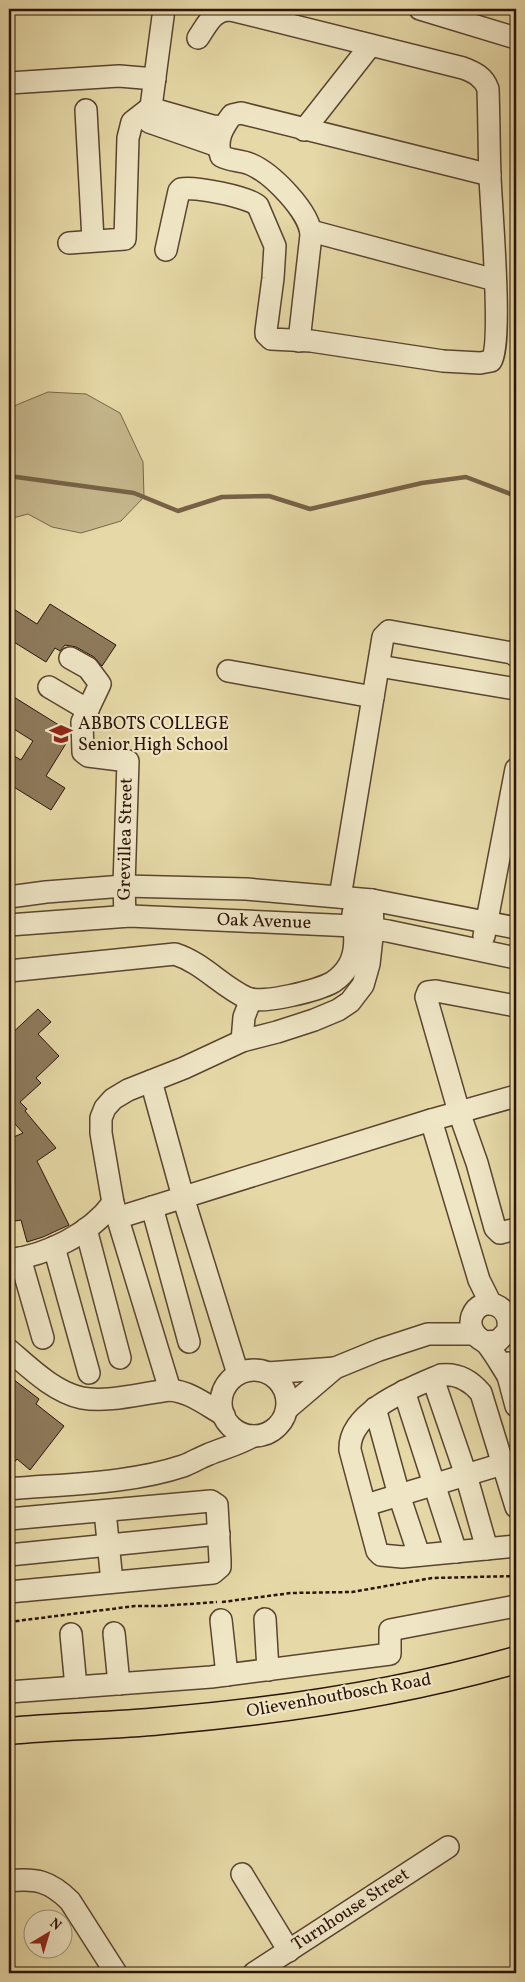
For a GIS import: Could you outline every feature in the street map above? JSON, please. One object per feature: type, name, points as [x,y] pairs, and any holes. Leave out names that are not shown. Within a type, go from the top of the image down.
[{"type":"main road","name":"Olievenhoutbosch Road","points":[[14,1742],[375,1693],[482,1670],[516,1660]]},
{"type":"street","points":[[68,242],[125,239],[128,138],[132,122],[150,108],[164,9]]},
{"type":"street","points":[[420,9],[467,15],[516,38]]},
{"type":"street","points":[[166,250],[181,189],[192,188],[255,203],[264,217],[275,246],[266,334],[270,339],[299,340],[443,361],[487,362],[495,355],[495,280],[488,88],[486,82],[472,71],[231,10],[217,12],[198,38]]},
{"type":"street","points":[[304,130],[370,46]]},
{"type":"street","points":[[9,83],[119,76],[155,79]]},
{"type":"street","points":[[150,108],[213,126],[221,136]]},
{"type":"street","points":[[86,110],[93,240]]},
{"type":"street","points":[[299,340],[310,226],[275,179],[248,164],[220,156],[221,136],[232,115],[241,113],[490,175]]},
{"type":"street","points":[[255,203],[275,179]]},
{"type":"street","points":[[311,231],[495,280]]},
{"type":"street","points":[[253,1436],[238,1431],[227,1420],[179,1392],[115,1210],[101,1133],[101,1118],[105,1108],[113,1099],[128,1090],[184,1068],[242,1041],[277,1032],[338,1010],[350,1002],[358,993],[366,976],[371,953],[355,899],[373,697],[384,637],[389,631],[512,653],[516,656]]},
{"type":"street","points":[[49,687],[88,710],[100,684],[88,668],[70,658]]},
{"type":"street","points":[[379,666],[514,689],[516,662]]},
{"type":"street","points":[[228,671],[373,697]]},
{"type":"street","name":"Grevillea Street","points":[[88,710],[81,728],[82,750],[84,754],[128,761],[124,886],[125,916]]},
{"type":"street","points":[[480,951],[516,769]]},
{"type":"street","name":"Oak Avenue","points":[[9,897],[124,886],[246,888],[355,899],[516,928]]},
{"type":"street","name":"Oak Avenue","points":[[9,925],[125,916],[363,927],[516,958]]},
{"type":"street","points":[[9,971],[175,954],[200,966],[251,999],[263,1001],[332,982],[346,969],[354,954],[363,927]]},
{"type":"street","points":[[516,1006],[442,991],[431,991],[426,994],[426,1000],[459,1112],[477,1163],[495,1228],[500,1233],[516,1229]]},
{"type":"street","points":[[242,1041],[244,1017],[251,999]]},
{"type":"street","points":[[151,1081],[233,1379]]},
{"type":"street","points":[[43,1338],[14,1259],[54,1247],[115,1210],[152,1207],[431,1120],[516,1096]]},
{"type":"street","points":[[431,1120],[479,1280],[495,1322],[516,1406]]},
{"type":"street","points":[[152,1207],[188,1342]]},
{"type":"street","points":[[86,1229],[120,1358]]},
{"type":"street","points":[[54,1247],[89,1373]]},
{"type":"street","points":[[268,1373],[335,1368],[393,1345],[495,1322]]},
{"type":"street","points":[[9,1350],[57,1387],[84,1398],[179,1392],[233,1379],[246,1370],[257,1370],[268,1373],[278,1379],[287,1399],[287,1409],[283,1419],[277,1427],[268,1433],[253,1436],[237,1445],[206,1455],[180,1467],[132,1478],[9,1489]]},
{"type":"street","points":[[287,1409],[335,1368]]},
{"type":"street","points":[[516,1507],[509,1462],[481,1393],[470,1382],[454,1375],[442,1375],[404,1391],[375,1408],[352,1436],[350,1444],[377,1551],[381,1554],[402,1557],[419,1556],[516,1546]]},
{"type":"street","points":[[206,1455],[227,1420],[222,1405],[222,1394],[233,1379]]},
{"type":"street","points":[[434,1379],[466,1475],[487,1549]]},
{"type":"street","points":[[404,1391],[456,1552]]},
{"type":"street","points":[[375,1408],[399,1495],[419,1556]]},
{"type":"street","points":[[366,1505],[509,1462]]},
{"type":"street","points":[[9,1519],[211,1501],[216,1505],[220,1567],[214,1573],[9,1592]]},
{"type":"street","points":[[105,1510],[112,1582]]},
{"type":"street","points":[[9,1555],[219,1534]]},
{"type":"street","points":[[9,1692],[227,1675],[390,1654],[390,1630],[516,1606]]},
{"type":"street","points":[[265,1618],[268,1670]]},
{"type":"street","points":[[221,1620],[227,1675]]},
{"type":"street","points":[[114,1633],[119,1684]]},
{"type":"street","points":[[71,1634],[76,1687]]},
{"type":"street","name":"Turnhouse Street","points":[[254,1973],[448,1847]]},
{"type":"street","points":[[242,1874],[289,1950]]},
{"type":"street","points":[[9,1881],[36,1880],[46,1882],[62,1893],[70,1901],[116,1973]]},
{"type":"path","points":[[9,1622],[135,1606],[197,1605],[291,1593],[352,1592],[432,1578],[516,1576]]},
{"type":"shaded area","points":[[48,392],[86,394],[120,413],[143,462],[144,497],[121,521],[81,533],[52,527],[28,514],[9,519],[9,408]]},
{"type":"building","points":[[50,604],[116,645],[102,666],[94,657],[76,647],[65,645],[60,651],[55,648],[46,662],[9,639],[9,606],[37,624]]},
{"type":"building","points":[[9,694],[70,732],[70,737],[46,776],[65,788],[51,810],[9,784],[9,753],[21,760],[33,741],[9,726]]},
{"type":"building","points":[[38,1009],[51,1022],[38,1034],[59,1056],[36,1078],[41,1083],[20,1102],[27,1109],[25,1111],[56,1148],[37,1161],[69,1225],[27,1242],[21,1220],[9,1222],[9,1139],[23,1133],[9,1117],[9,1036]]},
{"type":"building","points":[[9,1376],[39,1399],[36,1404],[64,1426],[30,1470],[17,1459],[9,1469]]},
{"type":"waterway","points":[[9,476],[134,493],[178,511],[222,497],[269,496],[310,509],[422,483],[466,477],[516,496]]},
{"type":"place","name":"ABBOTS COLLEGE Senior High School","points":[[61,734]]}]
